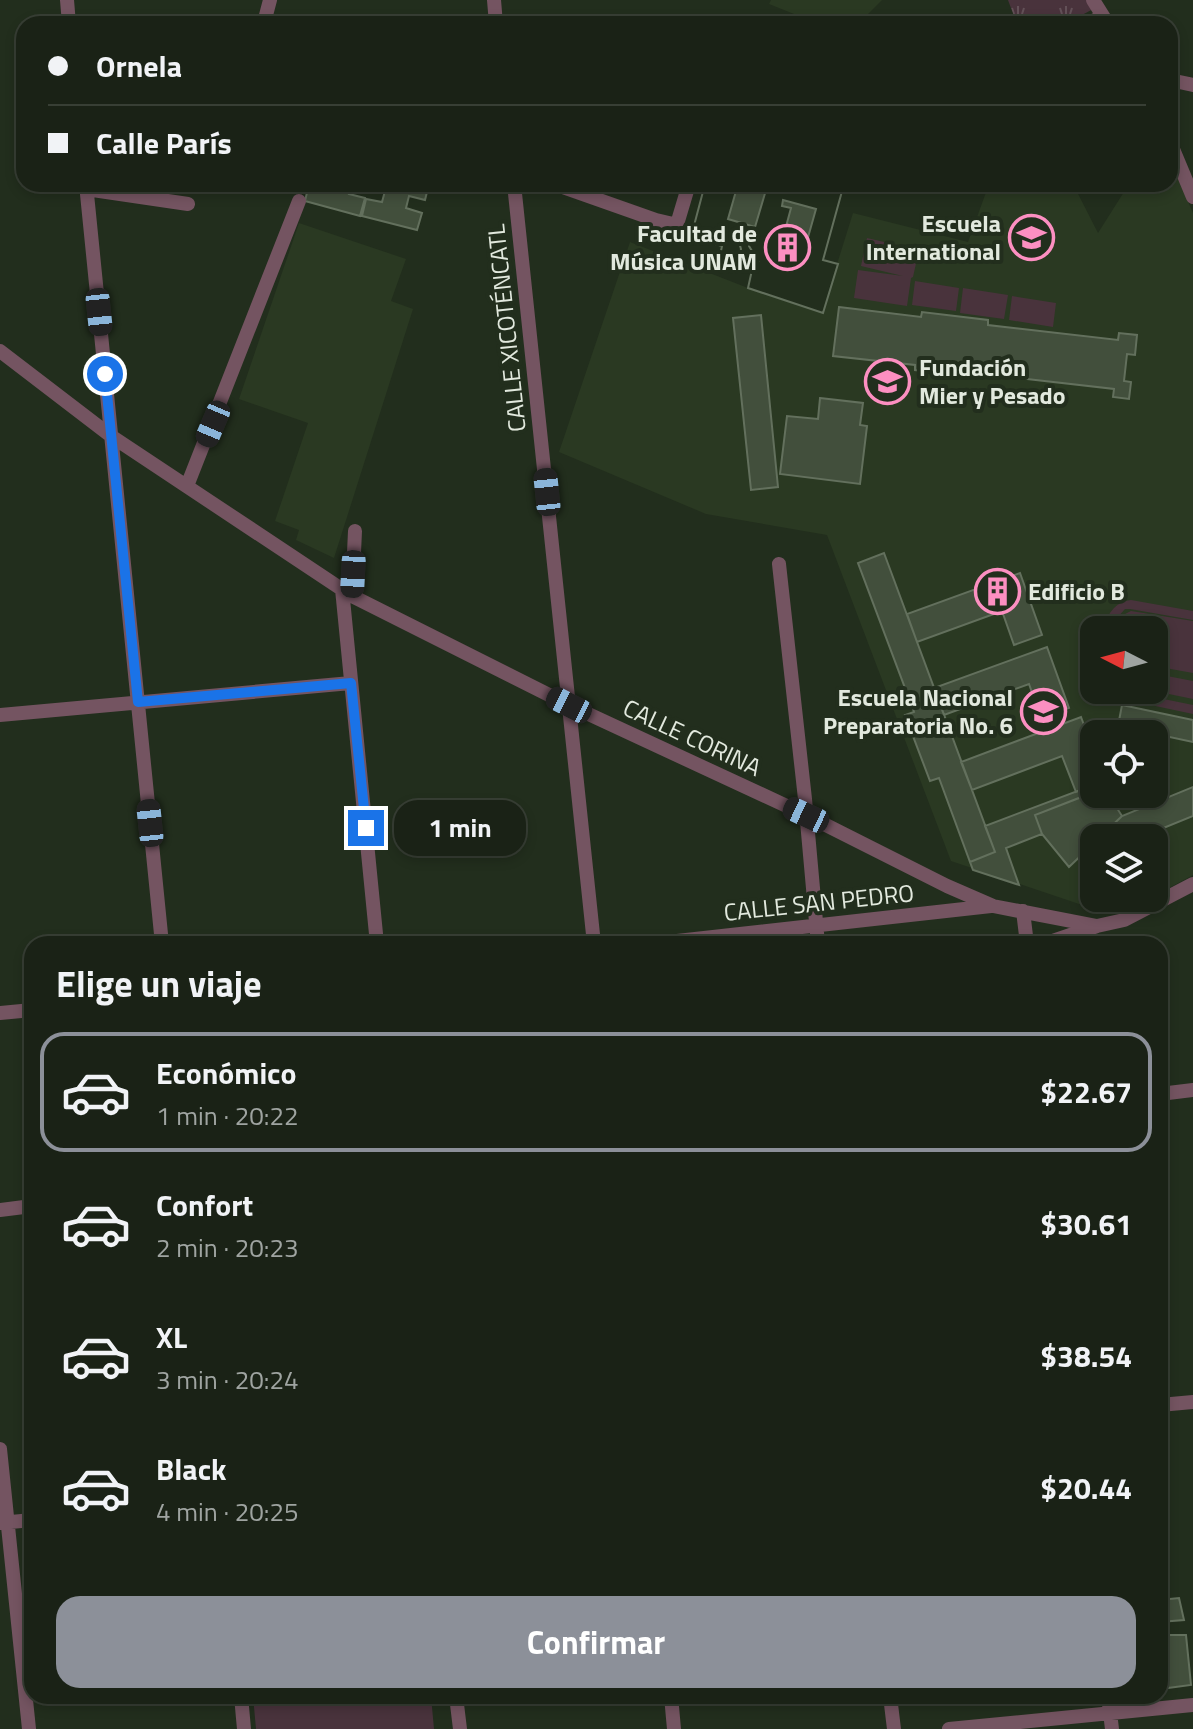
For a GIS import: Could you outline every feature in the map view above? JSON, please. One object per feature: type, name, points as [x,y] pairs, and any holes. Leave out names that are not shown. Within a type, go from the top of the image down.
[{"type":"street","points":[[1178,161],[1193,197]]},
{"type":"street","points":[[87,192],[161,936]]},
{"type":"street","points":[[120,192],[188,204]]},
{"type":"street","name":"CALLE XICOTÉNCATL","points":[[515,192],[593,936]]},
{"type":"street","points":[[594,192],[656,220],[673,224],[678,221],[687,192]]},
{"type":"street","points":[[187,486],[299,201]]},
{"type":"street","name":"CALLE CORINA","points":[[0,351],[111,436],[347,592],[569,705],[806,815],[947,886],[993,906],[1023,911]]},
{"type":"street","points":[[355,531],[347,592],[351,683],[376,936]]},
{"type":"street","points":[[779,564],[817,936]]},
{"type":"street","points":[[0,715],[351,683]]},
{"type":"street","points":[[1068,936],[1124,920],[1193,884]]},
{"type":"street","name":"CALLE SAN PEDRO","points":[[720,936],[993,906]]},
{"type":"street","points":[[1026,936],[1023,911],[1097,926]]},
{"type":"street","points":[[0,1013],[24,1011]]},
{"type":"street","points":[[1168,1093],[1193,1090]]},
{"type":"street","points":[[0,1210],[24,1207]]},
{"type":"street","points":[[1168,1404],[1193,1402]]},
{"type":"street","points":[[0,1449],[4,1523],[24,1688]]},
{"type":"street","points":[[4,1523],[24,1521]]},
{"type":"street","points":[[26,1704],[29,1729]]},
{"type":"street","points":[[242,1704],[244,1729]]},
{"type":"street","points":[[457,1704],[460,1729]]},
{"type":"street","points":[[672,1704],[674,1729]]},
{"type":"street","points":[[891,1704],[894,1729]]},
{"type":"street","points":[[1109,1704],[1112,1729]]},
{"type":"street","points":[[949,1729],[1193,1705]]},
{"type":"shaded area","points":[[771,0],[882,0],[866,16],[799,16],[769,4]]},
{"type":"shaded area","name":"Fundación Mier y Pesado","points":[[1178,178],[1193,213],[1193,875],[1168,888],[1168,824],[1080,824],[1080,904],[951,861],[827,535],[706,514],[559,452],[630,242],[748,288],[822,312],[853,213],[968,242],[986,192],[1077,192],[1098,233],[1124,192],[1178,192]]},
{"type":"shaded area","points":[[299,223],[406,259],[391,301],[413,309],[334,558],[296,540],[299,530],[275,521],[308,423],[239,399]]},
{"type":"green space","points":[[1008,0],[1089,0],[1095,8],[1080,16],[1014,16]]},
{"type":"green space","points":[[867,238],[919,250],[907,306],[854,298],[858,270],[903,276],[861,266]]},
{"type":"green space","points":[[915,281],[959,288],[956,311],[912,305]]},
{"type":"green space","points":[[963,288],[1008,295],[1004,319],[960,313]]},
{"type":"green space","points":[[1012,296],[1056,303],[1053,327],[1009,320]]},
{"type":"green space","points":[[1131,600],[1193,611],[1193,620],[1130,609],[1125,609],[1119,616],[1109,616],[1120,603]]},
{"type":"green space","points":[[1131,611],[1162,616],[1121,616]]},
{"type":"green space","points":[[1168,617],[1193,621],[1193,673],[1168,669]]},
{"type":"green space","points":[[1168,676],[1193,681],[1193,699],[1168,694]]},
{"type":"green space","points":[[1168,700],[1193,705],[1193,714],[1146,704],[1168,704]]},
{"type":"green space","points":[[254,1704],[432,1704],[434,1729],[256,1729]]},
{"type":"building","points":[[307,192],[350,192],[365,198],[360,216],[305,201]]},
{"type":"building","points":[[385,192],[427,192],[425,200],[409,196],[406,208],[422,213],[417,230],[362,216],[366,199],[382,202]]},
{"type":"building","name":"Facultad de Música UNAM","points":[[703,192],[736,192],[728,219],[755,227],[765,192],[842,192],[823,260],[838,264],[823,313],[748,288],[751,263],[758,261],[749,246],[752,235],[742,232],[738,266],[719,261],[722,246],[691,237]],"holes":[[[783,200],[816,209],[803,255],[780,249],[791,208],[782,206]]]},
{"type":"building","name":"Facultad de Música UNAM","points":[[703,192],[842,192],[823,260],[838,264],[823,313],[748,288],[751,263],[758,261],[749,246],[752,235],[742,232],[738,266],[719,261],[722,246],[691,237]]},
{"type":"building","points":[[839,307],[921,317],[922,312],[988,320],[988,325],[1118,340],[1119,333],[1137,335],[1135,355],[1127,354],[1124,381],[1131,382],[1129,399],[1113,397],[1114,389],[982,374],[982,378],[915,370],[915,365],[833,356]]},
{"type":"building","points":[[761,315],[778,487],[751,490],[733,318]]},
{"type":"building","points":[[820,398],[863,403],[860,425],[867,426],[860,484],[780,474],[787,416],[818,419]]},
{"type":"building","points":[[884,553],[995,852],[970,862],[939,778],[930,781],[905,715],[914,712],[858,563]]},
{"type":"building","name":"Edificio B","points":[[1020,573],[1042,635],[1014,645],[1002,611],[917,642],[907,614]]},
{"type":"building","points":[[1047,647],[1069,708],[1041,718],[1029,684],[944,715],[934,688]]},
{"type":"building","points":[[1122,705],[1193,720],[1193,742],[1168,737],[1168,720],[1119,720]]},
{"type":"building","points":[[1081,717],[1082,720],[1080,790],[1076,792],[1062,756],[972,790],[961,762]]},
{"type":"building","points":[[1193,787],[1193,816],[1168,826],[1114,824],[1122,816],[1142,808],[1168,808],[1168,797]]},
{"type":"building","points":[[1080,790],[1080,798],[1035,815],[1042,834],[1006,848],[1019,885],[973,870],[970,862],[995,852],[985,826]]},
{"type":"building","points":[[1080,797],[1080,808],[1117,808],[1122,816],[1114,824],[1080,824],[1080,856],[1069,867],[1042,834],[1035,815]]},
{"type":"building","points":[[1179,1598],[1184,1620],[1168,1621],[1168,1599]]},
{"type":"building","points":[[1168,1635],[1186,1635],[1191,1685],[1168,1688]]},
{"type":"place","name":"Escuela International","points":[[1032,238]]},
{"type":"place","name":"Facultad de Música UNAM","points":[[788,248]]},
{"type":"place","name":"Fundación Mier y Pesado","points":[[888,382]]},
{"type":"place","name":"Edificio B","points":[[997,592]]},
{"type":"place","name":"Escuela Nacional Preparatoria No. 6","points":[[1044,712]]},
{"type":"route","points":[[105,374],[138,702],[351,683],[366,828]]}]
